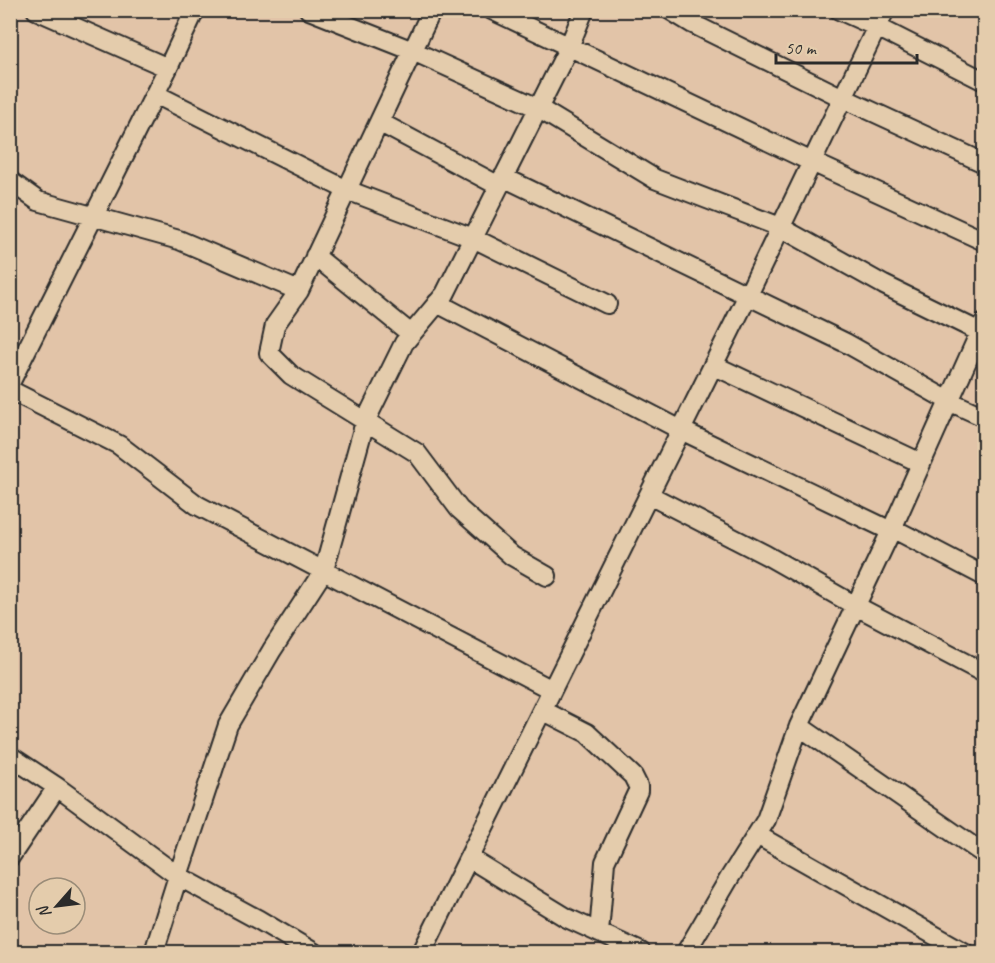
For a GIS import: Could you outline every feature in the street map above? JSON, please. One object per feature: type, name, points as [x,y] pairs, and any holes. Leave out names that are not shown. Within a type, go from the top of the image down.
[{"type":"street","points":[[36,10],[168,68]]},
{"type":"street","points":[[10,383],[16,357],[93,217],[195,10]]},
{"type":"street","points":[[309,10],[414,51],[538,108],[655,179],[780,227],[884,285],[983,329],[799,726],[766,820],[686,952]]},
{"type":"street","points":[[432,10],[299,291],[275,325],[268,353],[291,375],[417,453],[459,509],[512,556],[547,576]]},
{"type":"street","points":[[492,10],[984,241]]},
{"type":"street","points":[[154,952],[228,725],[272,650],[324,570],[366,422],[404,343],[445,294],[569,47],[584,10]]},
{"type":"street","points":[[670,10],[693,24],[843,98],[984,163]]},
{"type":"street","points":[[839,10],[881,19],[984,81]]},
{"type":"street","points":[[422,952],[748,295],[881,19]]},
{"type":"street","points":[[155,94],[347,190],[473,238],[607,304]]},
{"type":"street","points":[[379,122],[501,182],[748,295],[846,343],[949,401],[984,417]]},
{"type":"street","points":[[10,181],[38,201],[179,240],[299,291]]},
{"type":"street","points":[[315,256],[411,334]]},
{"type":"street","points":[[437,303],[681,430],[892,529],[984,576]]},
{"type":"street","points":[[713,365],[921,463]]},
{"type":"street","points":[[10,390],[119,445],[197,505],[552,690]]},
{"type":"street","points":[[649,495],[984,673]]},
{"type":"street","points":[[542,710],[587,734],[633,776],[638,786],[638,791],[605,862],[599,933]]},
{"type":"street","points":[[799,726],[984,854]]},
{"type":"street","points":[[10,756],[57,787],[178,876],[313,952]]},
{"type":"street","points":[[10,857],[57,787]]},
{"type":"street","points":[[757,835],[964,952]]},
{"type":"street","points":[[469,858],[567,918],[640,952]]}]
